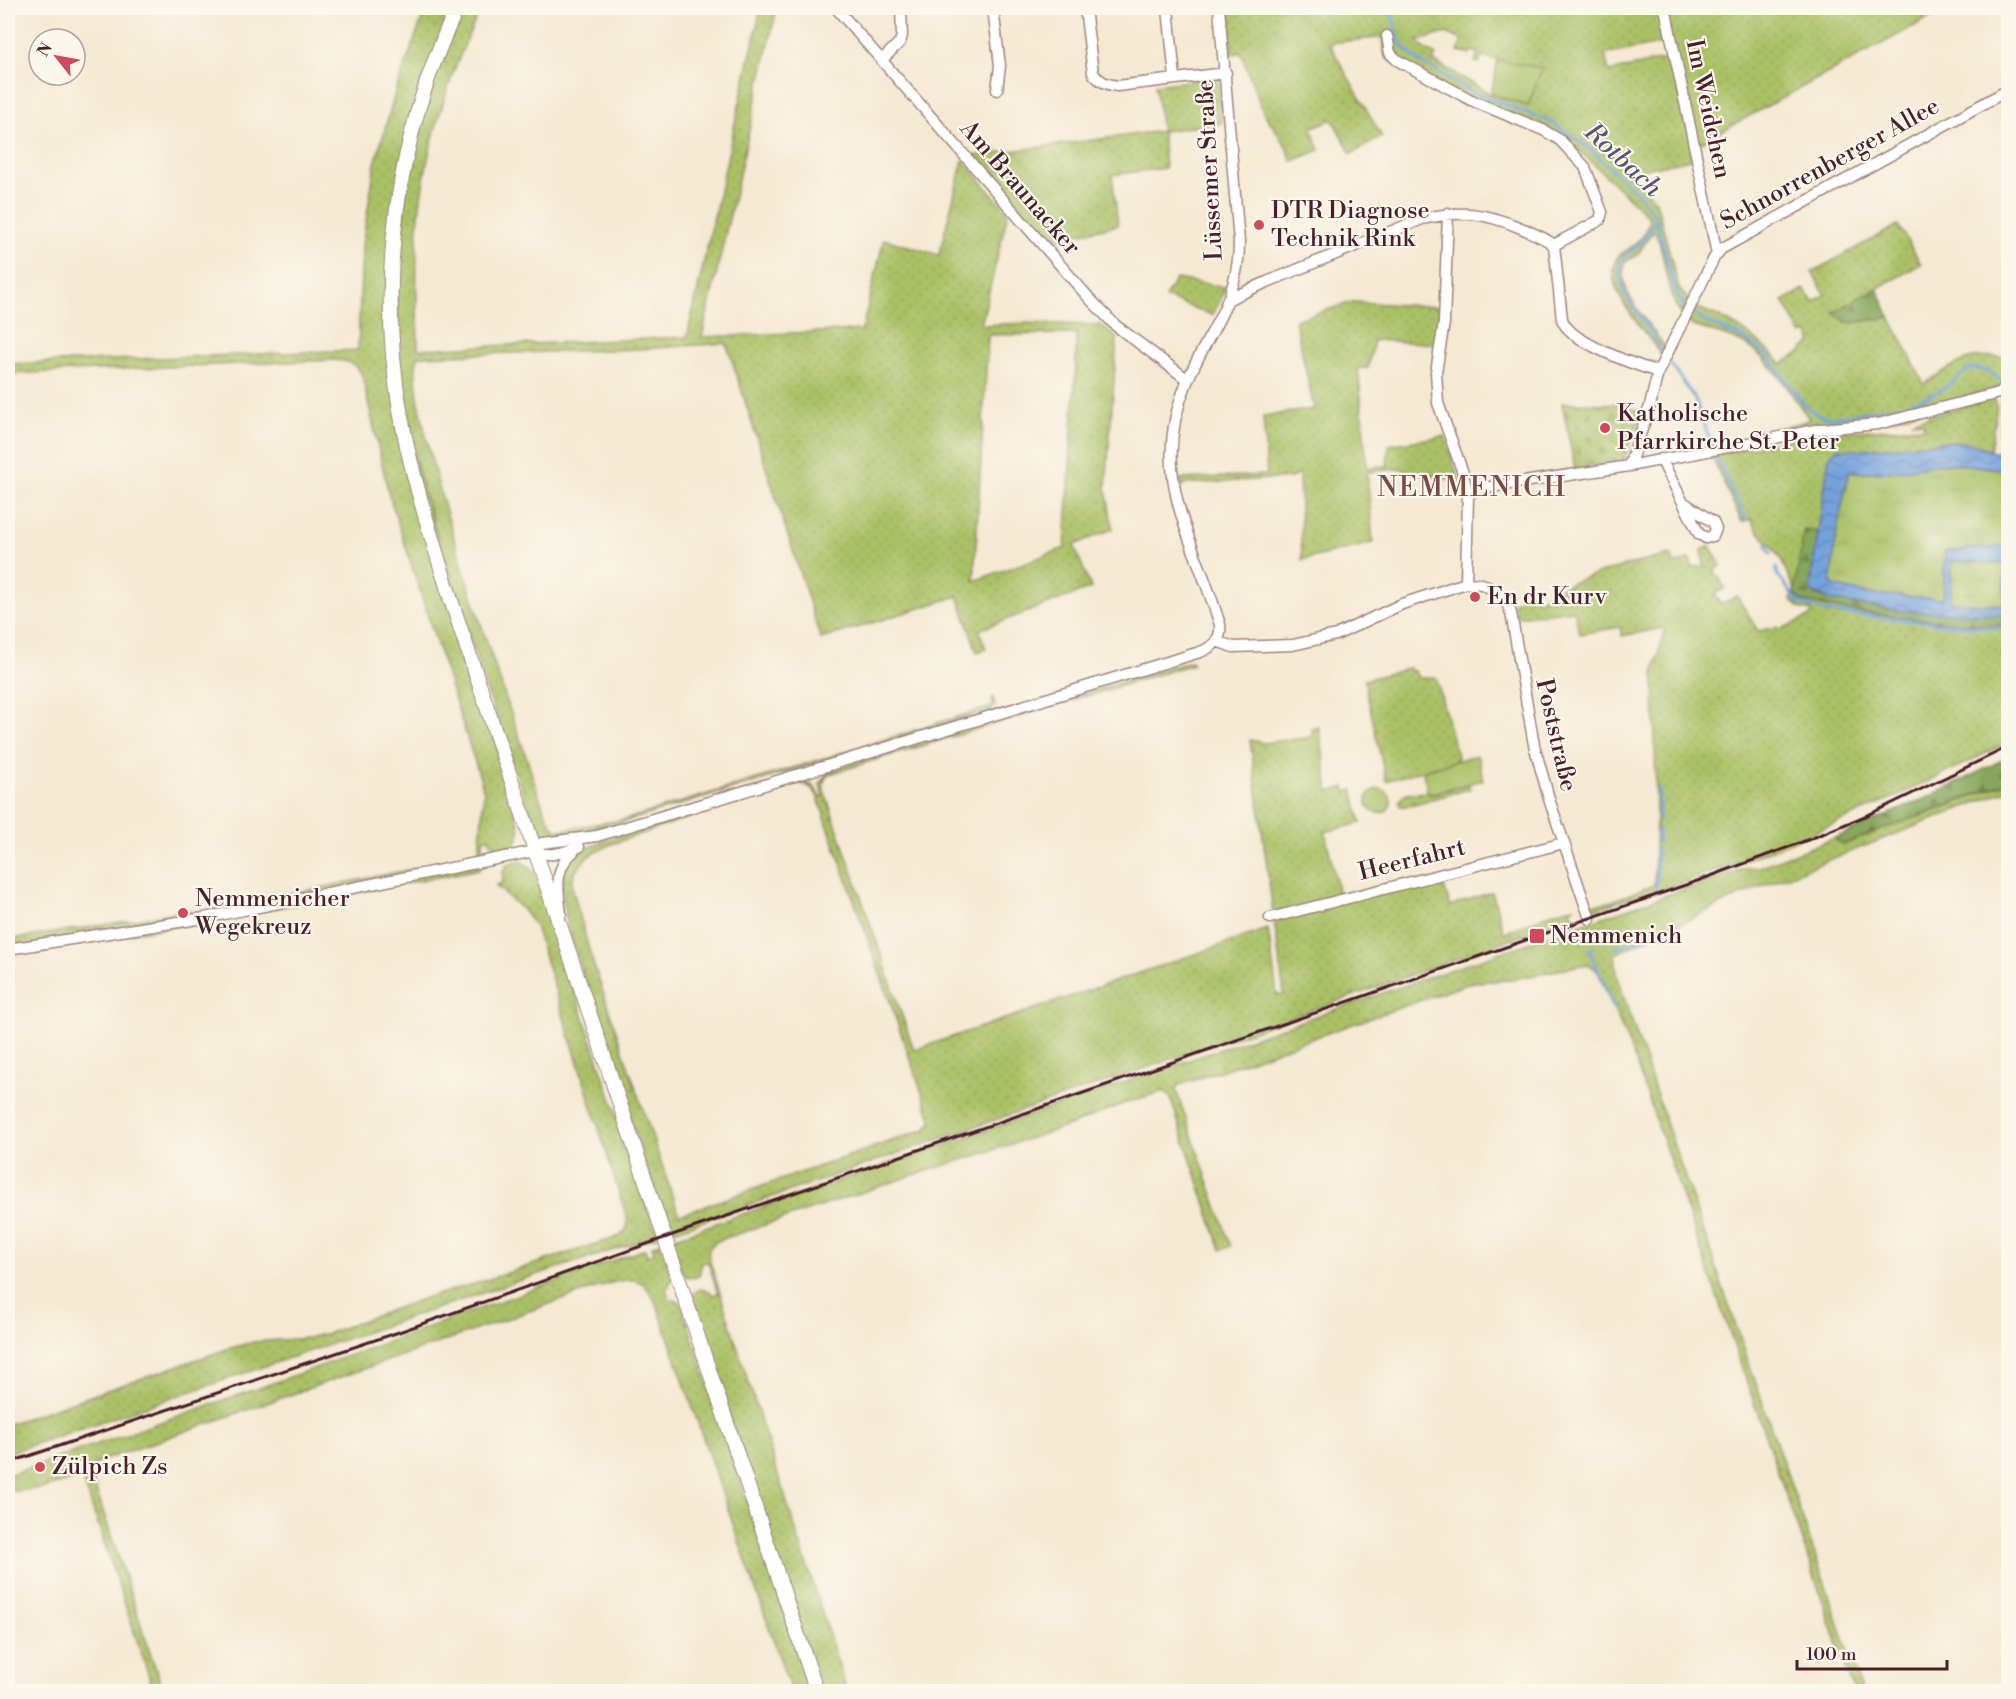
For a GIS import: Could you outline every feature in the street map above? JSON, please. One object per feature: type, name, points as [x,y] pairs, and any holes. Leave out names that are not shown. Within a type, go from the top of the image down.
[{"type":"street","points":[[457,8],[427,81],[404,168],[395,219],[391,273],[394,364],[402,426],[422,504],[454,608],[816,1692]]},
{"type":"street","name":"Am Braunacker","points":[[836,8],[1089,298],[1115,325],[1188,380]]},
{"type":"street","points":[[882,60],[900,42],[902,36],[901,8]]},
{"type":"street","points":[[993,8],[1000,66],[997,90]]},
{"type":"street","points":[[1085,8],[1093,73],[1098,80],[1106,84],[1117,86],[1226,73]]},
{"type":"street","points":[[1168,8],[1175,78]]},
{"type":"street","name":"Lüssemer Straße","points":[[1217,641],[1220,625],[1179,513],[1173,482],[1172,459],[1174,428],[1188,380],[1229,299],[1237,274],[1239,242],[1219,8]]},
{"type":"street","name":"Im Weidchen","points":[[1665,8],[1717,254]]},
{"type":"street","points":[[1387,36],[1390,53],[1402,63],[1473,101],[1554,136],[1565,144],[1585,167],[1602,212],[1600,220],[1554,245]]},
{"type":"street","name":"Schnorrenberger Allee","points":[[1629,465],[1650,406],[1658,372],[1717,254],[1726,245],[2008,90]]},
{"type":"street","points":[[535,851],[542,843],[597,836],[1200,652],[1217,641],[1233,647],[1293,645],[1336,635],[1402,604],[1466,583],[1468,495],[1463,473],[1438,403],[1436,372],[1444,324],[1448,213]]},
{"type":"street","points":[[1229,299],[1410,224],[1448,213],[1492,216],[1544,238],[1554,245],[1564,325],[1572,333],[1611,355],[1658,372]]},
{"type":"street","points":[[1468,495],[1482,488],[1629,465],[1821,429],[1889,422],[1999,393],[2006,388]]},
{"type":"street","points":[[1661,459],[1683,502]]},
{"type":"street","name":"Poststraße","points":[[1466,583],[1491,588],[1502,597],[1510,610],[1530,728],[1550,802],[1590,919]]},
{"type":"street","points":[[563,934],[558,876],[566,858],[597,836]]},
{"type":"street","name":"Heerfahrt","points":[[1270,918],[1564,843]]},
{"type":"street","points":[[8,949],[204,918],[535,851],[545,855],[555,855],[579,847]]},
{"type":"green space","points":[[426,8],[452,8],[406,137],[390,377],[519,825],[517,841],[513,847],[504,851],[493,846],[489,838],[483,839],[483,851],[478,858],[480,869],[198,923],[8,953],[8,940],[189,909],[191,914],[452,861],[475,856],[479,852],[484,793],[481,781],[389,495],[362,375],[356,367],[346,361],[333,360],[8,374],[8,364],[358,350],[362,246],[375,164],[395,93]]},
{"type":"green space","points":[[463,8],[481,8],[449,86],[426,169],[417,240],[418,349],[687,337],[761,8],[777,8],[702,337],[862,330],[884,239],[939,255],[963,160],[1008,212],[981,325],[1029,323],[1101,325],[1117,338],[1106,488],[1113,529],[1074,545],[1091,588],[979,630],[986,649],[977,652],[958,596],[821,639],[725,343],[642,349],[419,356],[416,380],[423,424],[438,482],[477,613],[541,801],[552,825],[557,830],[561,830],[627,819],[993,706],[993,697],[995,705],[992,710],[614,825],[553,837],[539,830],[532,819],[482,676],[420,480],[402,392],[396,282],[407,175],[429,89]],"holes":[[[1076,334],[1065,548],[974,581],[988,335]]]},
{"type":"green space","points":[[1227,8],[1406,8],[1407,10],[1417,8],[1947,8],[1698,144],[1700,157],[1627,173],[1656,201],[1679,289],[1688,299],[1681,314],[1671,294],[1661,247],[1653,231],[1638,254],[1625,262],[1623,274],[1625,285],[1636,308],[1666,350],[1662,357],[1620,296],[1613,270],[1620,254],[1637,242],[1650,221],[1647,215],[1563,138],[1474,106],[1386,58],[1384,37],[1329,43],[1382,137],[1351,154],[1332,119],[1311,128],[1320,150],[1292,161],[1284,142],[1263,112],[1241,53],[1230,54]],"holes":[[[1446,33],[1462,40],[1458,51],[1478,53],[1475,62],[1479,63],[1482,57],[1542,68],[1528,106],[1491,94],[1433,61],[1436,55],[1425,49],[1418,41]],[[1663,43],[1669,45],[1671,58],[1609,72],[1605,55]]]},
{"type":"green space","points":[[1498,60],[1542,68],[1528,106],[1491,94]]},
{"type":"green space","points":[[1218,78],[1222,123],[1162,131],[1155,85]]},
{"type":"green space","points":[[1162,131],[1165,168],[1112,175],[1118,225],[1047,241],[1041,240],[972,156]]},
{"type":"green space","points":[[1898,225],[1921,264],[1835,312],[1853,323],[1890,317],[1924,384],[1963,361],[1983,357],[2008,358],[2008,381],[2001,387],[1891,419],[1793,430],[1784,427],[1810,420],[1781,378],[1764,359],[1743,343],[1691,325],[1688,320],[1694,307],[1719,316],[1742,330],[1782,364],[1803,351],[1812,342],[1807,333],[1802,335],[1783,301],[1804,289],[1813,302],[1825,295],[1812,272]]},
{"type":"green space","points":[[1176,279],[1225,287],[1221,300],[1212,315],[1165,297]]},
{"type":"green space","points":[[1877,288],[1890,317],[1853,323],[1846,322],[1834,312]]},
{"type":"green space","points":[[1352,302],[1441,307],[1437,344],[1374,340],[1368,368],[1358,368],[1367,467],[1387,466],[1389,445],[1445,436],[1460,483],[1397,469],[1367,472],[1373,543],[1302,560],[1299,474],[1291,478],[1182,486],[1180,479],[1267,475],[1263,416],[1314,409],[1295,320]]},
{"type":"green space","points":[[2008,390],[2008,454],[1998,452],[2002,398]]},
{"type":"green space","points":[[1991,399],[1995,400],[1997,405],[1990,451],[1974,444],[1955,441],[1858,450],[1837,449],[1829,458],[1818,532],[1804,531],[1795,590],[1781,560],[1751,519],[1742,522],[1711,455],[1808,436],[1808,439],[1818,438],[1819,433],[1924,427],[1924,423],[1911,421]]},
{"type":"green space","points":[[1562,403],[1620,404],[1643,413],[1624,460],[1575,469]]},
{"type":"green space","points":[[1940,464],[2008,470],[2005,544],[1994,548],[1946,551],[1943,599],[1867,594],[1833,586],[1830,582],[1837,529],[1849,472],[1889,472]]},
{"type":"green space","points":[[1804,530],[1818,532],[1810,587],[1815,595],[1829,600],[1899,611],[2008,615],[2008,626],[1952,623],[1848,611],[1801,601],[1794,593]]},
{"type":"green space","points":[[1710,546],[1721,566],[1714,570],[1725,588],[1715,594],[1721,605],[1737,596],[1758,631],[1777,627],[1779,630],[1811,616],[1812,611],[1800,608],[1791,600],[1794,593],[1801,601],[1848,611],[1969,625],[2008,626],[2008,742],[1885,801],[1759,855],[1673,886],[1590,911],[1589,905],[1609,902],[1654,885],[1656,813],[1654,671],[1665,628],[1622,636],[1620,627],[1580,634],[1574,610],[1518,617],[1513,603],[1532,593],[1537,601],[1585,578],[1619,567],[1671,555],[1675,565],[1690,559],[1692,567],[1704,567],[1702,550]]},
{"type":"green space","points":[[1952,561],[2006,565],[2004,605],[1950,602]]},
{"type":"green space","points":[[1191,661],[1193,664],[836,772],[826,778],[824,790],[914,1050],[1268,929],[1277,995],[1284,995],[1250,740],[1264,743],[1312,737],[1312,728],[1319,727],[1329,792],[1345,787],[1346,792],[1353,790],[1361,823],[1325,832],[1339,895],[1442,879],[1450,906],[1492,892],[1504,933],[1556,911],[1574,907],[1571,910],[1574,917],[1285,1020],[668,1233],[568,928],[563,894],[565,871],[570,862],[579,854],[610,838],[800,779],[814,786],[820,798],[823,797],[820,784],[828,771]],"holes":[[[795,784],[808,786],[817,795],[932,1121],[926,1129],[679,1215],[591,957],[572,886],[574,873],[587,857],[609,845]]]},
{"type":"green space","points":[[1410,668],[1411,671],[1415,671],[1418,678],[1436,677],[1458,760],[1386,781],[1364,680]]},
{"type":"green space","points":[[1476,755],[1483,780],[1428,794],[1423,773],[1425,770]]},
{"type":"green space","points":[[2008,757],[2008,782],[1842,845],[1835,838],[1933,795]]},
{"type":"green space","points":[[2008,782],[2008,790],[1750,891],[1615,954],[1617,974],[1661,1108],[1862,1691],[1854,1691],[1634,1057],[1599,972],[1589,965],[1582,965],[1510,980],[1473,982],[1177,1086],[1176,1090],[1231,1246],[1221,1250],[1170,1097],[1164,1091],[1123,1104],[1066,1127],[911,1176],[720,1240],[712,1245],[709,1249],[709,1258],[847,1691],[821,1691],[691,1301],[692,1295],[700,1289],[708,1290],[714,1295],[718,1294],[708,1262],[702,1263],[699,1276],[693,1278],[683,1274],[670,1239],[1745,868],[1759,867],[1835,838],[1837,841],[1927,814]]},
{"type":"green space","points":[[1469,784],[1470,789],[1400,806],[1399,801],[1405,794],[1428,792],[1431,795]]},
{"type":"green space","points":[[1379,789],[1387,793],[1391,801],[1387,809],[1379,813],[1371,809],[1367,801],[1371,793]]},
{"type":"green space","points":[[520,861],[529,866],[536,877],[658,1236],[8,1453],[8,1424],[227,1349],[253,1342],[308,1338],[328,1333],[425,1298],[620,1236],[624,1232],[627,1218],[535,926],[523,910],[496,886],[503,882],[503,873],[508,864]]},
{"type":"green space","points":[[660,1243],[673,1278],[666,1290],[670,1300],[679,1302],[683,1309],[810,1691],[791,1691],[658,1308],[648,1290],[638,1281],[624,1280],[604,1285],[98,1462],[91,1472],[92,1478],[163,1691],[154,1691],[82,1477],[43,1488],[8,1492],[8,1475],[273,1383],[645,1249],[647,1256],[654,1253],[652,1246]]},
{"type":"water","points":[[1955,441],[2008,454],[2008,470],[2008,615],[1899,611],[1829,600],[1811,592],[1829,458],[1836,449],[1858,450]],"holes":[[[1940,464],[2008,470],[2005,545],[1994,548],[1945,551],[1943,599],[1867,594],[1833,586],[1831,582],[1837,529],[1849,472],[1889,472]],[[1952,561],[2005,564],[2004,605],[1951,602]]]},
{"type":"waterway","name":"Rotbach","points":[[1390,8],[1400,43],[1416,59],[1474,93],[1551,122],[1585,145],[1640,195],[1655,216],[1675,290],[1685,308],[1706,322],[1745,339],[1768,356],[1805,406],[1818,415],[1831,418],[1905,405],[1951,384],[1972,368],[1988,371],[2007,384]]},
{"type":"waterway","points":[[1656,221],[1640,243],[1620,263],[1620,279],[1626,297],[1663,353]]},
{"type":"waterway","points":[[1667,359],[1695,399],[1715,455],[1746,520]]},
{"type":"waterway","points":[[1766,544],[1771,553]]},
{"type":"waterway","points":[[1777,568],[1777,574],[1799,603],[1827,612],[2008,629]]},
{"type":"waterway","points":[[1659,788],[1659,819]]},
{"type":"waterway","points":[[1658,828],[1658,842]]},
{"type":"waterway","points":[[1656,888],[1657,849]]},
{"type":"waterway","points":[[1615,948],[1653,935],[1655,923]]},
{"type":"waterway","points":[[1593,947],[1590,951],[1614,1009]]},
{"type":"railway","points":[[8,1463],[399,1332],[681,1232],[1700,880],[1870,814],[2008,747]]},
{"type":"place","name":"DTR Diagnose Technik Rink","points":[[1259,225]]},
{"type":"place","name":"Katholische Pfarrkirche St. Peter","points":[[1605,428]]},
{"type":"place","name":"En dr Kurv","points":[[1475,597]]},
{"type":"place","name":"Nemmenicher Wegekreuz","points":[[183,913]]},
{"type":"place","name":"Nemmenich","points":[[1537,936]]},
{"type":"place","name":"Zülpich Zs","points":[[40,1467]]},
{"type":"district","name":"NEMMENICH","points":[[1472,488]]}]
